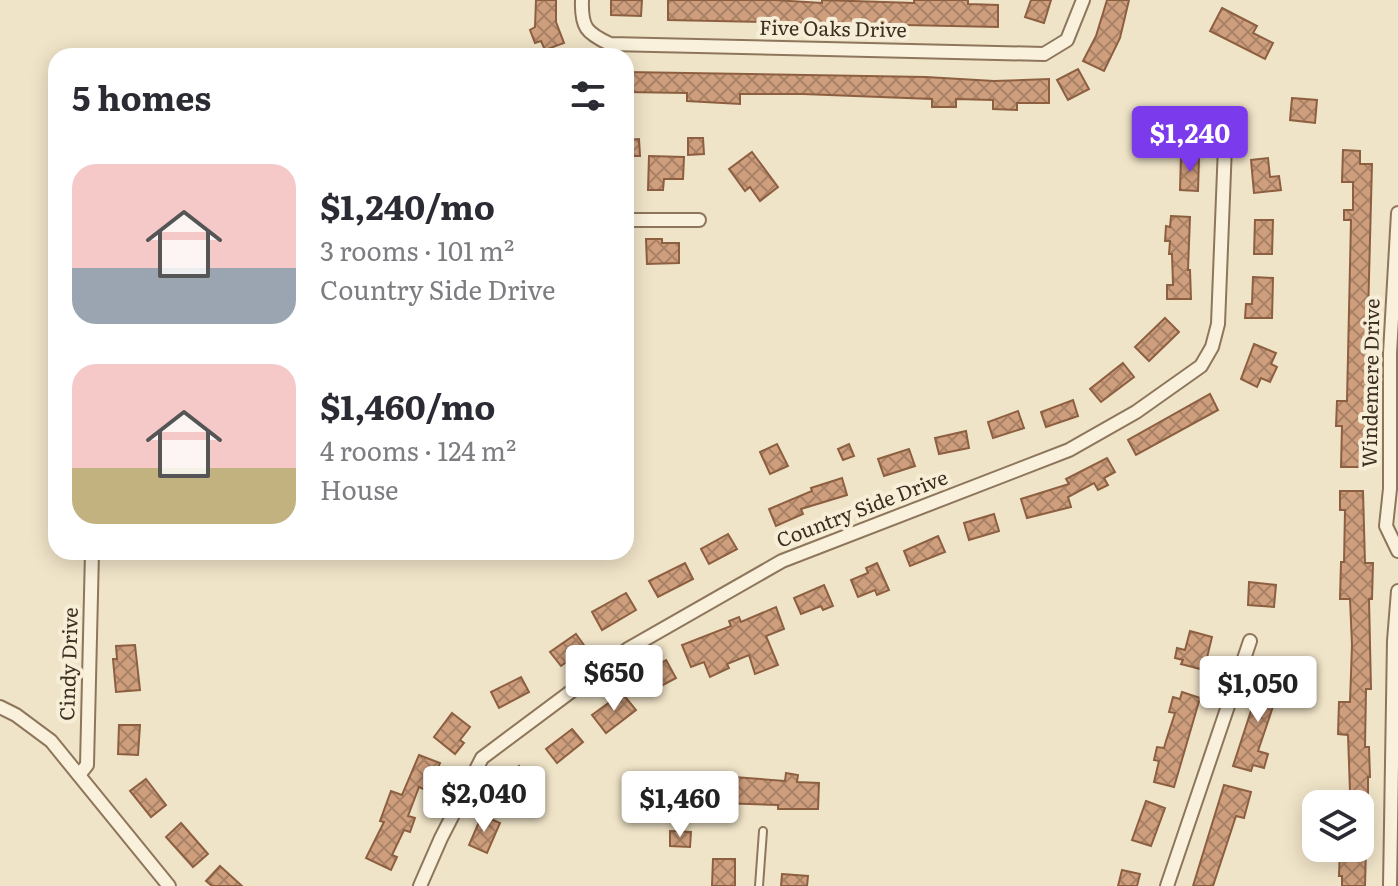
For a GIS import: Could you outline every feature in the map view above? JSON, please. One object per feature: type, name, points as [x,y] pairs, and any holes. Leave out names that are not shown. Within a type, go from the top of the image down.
[{"type":"street","name":"Five Oaks Drive","points":[[582,0],[581,17],[589,34],[610,44],[1044,54],[1067,40],[1083,0]]},
{"type":"street","name":"Country Side Drive","points":[[420,886],[482,758],[628,649],[782,561],[1069,450],[1136,412],[1201,366],[1212,347],[1218,324],[1225,146]]},
{"type":"street","name":"Windemere Drive","points":[[1397,213],[1394,489],[1386,526],[1398,551]]},
{"type":"street","points":[[634,220],[699,220]]},
{"type":"street","name":"Cindy Drive","points":[[79,775],[87,765],[92,560]]},
{"type":"street","points":[[1390,886],[1398,591]]},
{"type":"street","points":[[1167,886],[1250,641]]},
{"type":"street","points":[[0,707],[51,741],[169,886]]},
{"type":"lane","points":[[759,886],[763,831]]},
{"type":"building","points":[[536,0],[556,0],[556,22],[564,43],[544,48],[541,41],[535,43],[530,30],[535,27]]},
{"type":"building","points":[[611,0],[642,0],[641,16],[611,15]]},
{"type":"building","points":[[668,0],[914,3],[914,0],[968,0],[968,4],[998,5],[998,27],[668,20]]},
{"type":"building","points":[[1031,0],[1051,0],[1044,23],[1025,17]]},
{"type":"building","points":[[1107,0],[1129,0],[1120,38],[1104,71],[1083,61],[1096,36]]},
{"type":"building","points":[[1222,8],[1257,26],[1253,33],[1273,43],[1265,59],[1210,31]]},
{"type":"building","points":[[1078,69],[1089,89],[1068,100],[1057,80]]},
{"type":"building","points":[[634,72],[994,81],[1049,79],[1049,103],[1017,103],[1017,110],[993,109],[993,100],[956,99],[956,107],[932,107],[932,99],[740,94],[740,104],[687,101],[687,93],[634,92]]},
{"type":"building","points":[[1292,98],[1317,100],[1315,123],[1290,120]]},
{"type":"building","points":[[688,138],[703,138],[704,154],[688,155]]},
{"type":"building","points":[[634,139],[639,139],[640,156],[634,156]]},
{"type":"building","points":[[1343,150],[1360,151],[1360,164],[1372,164],[1364,467],[1341,467],[1342,426],[1336,426],[1337,401],[1347,401],[1351,220],[1344,220],[1344,210],[1353,210],[1353,182],[1342,182]]},
{"type":"building","points":[[752,152],[778,187],[760,201],[750,187],[745,191],[729,169]]},
{"type":"building","points":[[649,156],[684,157],[683,179],[664,179],[663,190],[648,190]]},
{"type":"building","points":[[1181,156],[1199,157],[1198,191],[1180,190]]},
{"type":"building","points":[[1268,158],[1270,177],[1279,176],[1281,190],[1254,193],[1251,160]]},
{"type":"building","points":[[1171,216],[1190,217],[1188,270],[1191,299],[1167,299],[1167,285],[1173,285],[1170,241],[1165,241],[1166,226],[1170,227]]},
{"type":"building","points":[[1255,220],[1273,220],[1272,254],[1254,254]]},
{"type":"building","points":[[646,239],[679,243],[679,263],[647,264]]},
{"type":"building","points":[[1253,277],[1273,278],[1272,318],[1245,318],[1246,304],[1252,304]]},
{"type":"building","points":[[1165,318],[1179,332],[1149,361],[1135,347]]},
{"type":"building","points":[[1254,344],[1276,353],[1271,364],[1277,367],[1270,382],[1261,378],[1257,387],[1241,379]]},
{"type":"building","points":[[1123,363],[1134,377],[1101,402],[1090,389]]},
{"type":"building","points":[[1210,394],[1218,410],[1136,455],[1128,440]]},
{"type":"building","points":[[1073,400],[1078,416],[1046,427],[1041,412]]},
{"type":"building","points":[[1018,411],[1024,428],[993,438],[988,422]]},
{"type":"building","points":[[966,431],[969,448],[939,454],[935,438]]},
{"type":"building","points":[[777,444],[788,466],[770,474],[760,452]]},
{"type":"building","points":[[849,444],[854,456],[843,460],[838,449]]},
{"type":"building","points":[[909,449],[915,466],[884,476],[878,459]]},
{"type":"building","points":[[1107,458],[1115,472],[1104,478],[1108,485],[1098,490],[1094,483],[1068,497],[1071,507],[1027,518],[1021,499],[1069,484],[1066,479]]},
{"type":"building","points":[[842,478],[847,495],[801,509],[803,514],[776,526],[769,509],[812,491],[811,488]]},
{"type":"building","points":[[1340,491],[1363,491],[1365,563],[1373,563],[1372,599],[1369,599],[1371,689],[1366,689],[1368,790],[1350,790],[1348,735],[1338,734],[1339,702],[1350,702],[1352,645],[1350,599],[1340,599],[1345,510],[1340,510]]},
{"type":"building","points":[[994,514],[999,531],[969,540],[964,523]]},
{"type":"building","points":[[728,534],[737,549],[709,564],[701,549]]},
{"type":"building","points":[[938,536],[945,552],[910,566],[904,551]]},
{"type":"building","points":[[685,563],[693,579],[658,597],[649,581]]},
{"type":"building","points":[[877,563],[889,590],[877,595],[875,590],[858,597],[851,580],[868,573],[866,568]]},
{"type":"building","points":[[1249,582],[1276,585],[1274,607],[1248,605]]},
{"type":"building","points":[[824,585],[833,606],[823,610],[821,606],[801,614],[794,598]]},
{"type":"building","points":[[626,593],[636,610],[602,630],[592,612]]},
{"type":"building","points":[[776,607],[784,629],[766,636],[778,665],[755,674],[749,655],[727,664],[729,668],[710,677],[704,662],[691,667],[682,645],[731,626],[729,621],[739,617],[741,622]]},
{"type":"building","points":[[1190,631],[1212,637],[1204,670],[1181,664],[1183,660],[1175,658],[1177,648],[1185,650]]},
{"type":"building","points":[[576,634],[586,648],[561,666],[550,652]]},
{"type":"building","points":[[135,645],[140,690],[116,692],[113,659],[117,659],[116,646]]},
{"type":"building","points":[[666,660],[676,678],[646,694],[636,677]]},
{"type":"building","points":[[1264,671],[1283,677],[1258,751],[1268,754],[1264,768],[1253,765],[1251,771],[1233,766]]},
{"type":"building","points":[[521,677],[529,692],[499,708],[491,692]]},
{"type":"building","points":[[1182,692],[1200,698],[1174,787],[1154,782],[1159,761],[1154,760],[1157,747],[1164,748],[1175,713],[1169,712],[1173,697],[1180,699]]},
{"type":"building","points":[[622,693],[636,710],[606,733],[592,715]]},
{"type":"building","points":[[452,713],[470,727],[460,740],[464,743],[455,754],[434,737]]},
{"type":"building","points":[[119,725],[140,725],[138,755],[118,754]]},
{"type":"building","points":[[572,729],[583,742],[557,763],[546,749]]},
{"type":"building","points":[[419,755],[440,763],[433,779],[438,780],[433,793],[419,787],[408,816],[415,818],[410,832],[404,830],[392,855],[397,857],[391,870],[366,858],[384,822],[380,821],[391,791],[402,795]]},
{"type":"building","points":[[519,766],[532,780],[510,801],[497,788]]},
{"type":"building","points":[[786,773],[798,775],[797,782],[819,783],[818,809],[778,809],[778,805],[719,803],[721,776],[785,781]]},
{"type":"building","points":[[146,779],[166,805],[151,817],[130,791]]},
{"type":"building","points":[[1224,785],[1251,792],[1244,818],[1236,816],[1213,886],[1193,886]]},
{"type":"building","points":[[1146,801],[1165,808],[1151,846],[1132,840]]},
{"type":"building","points":[[482,815],[500,823],[487,853],[469,845]]},
{"type":"building","points":[[181,823],[208,854],[193,867],[166,837]]},
{"type":"building","points":[[670,831],[691,832],[690,847],[670,846]]},
{"type":"building","points":[[713,859],[735,859],[735,886],[712,886]]},
{"type":"building","points":[[1340,862],[1366,862],[1365,886],[1342,886],[1342,876],[1339,876]]},
{"type":"building","points":[[220,866],[242,886],[212,886],[206,881]]},
{"type":"building","points":[[1122,870],[1140,874],[1137,886],[1118,886]]},
{"type":"building","points":[[782,874],[808,876],[807,886],[781,886]]}]
